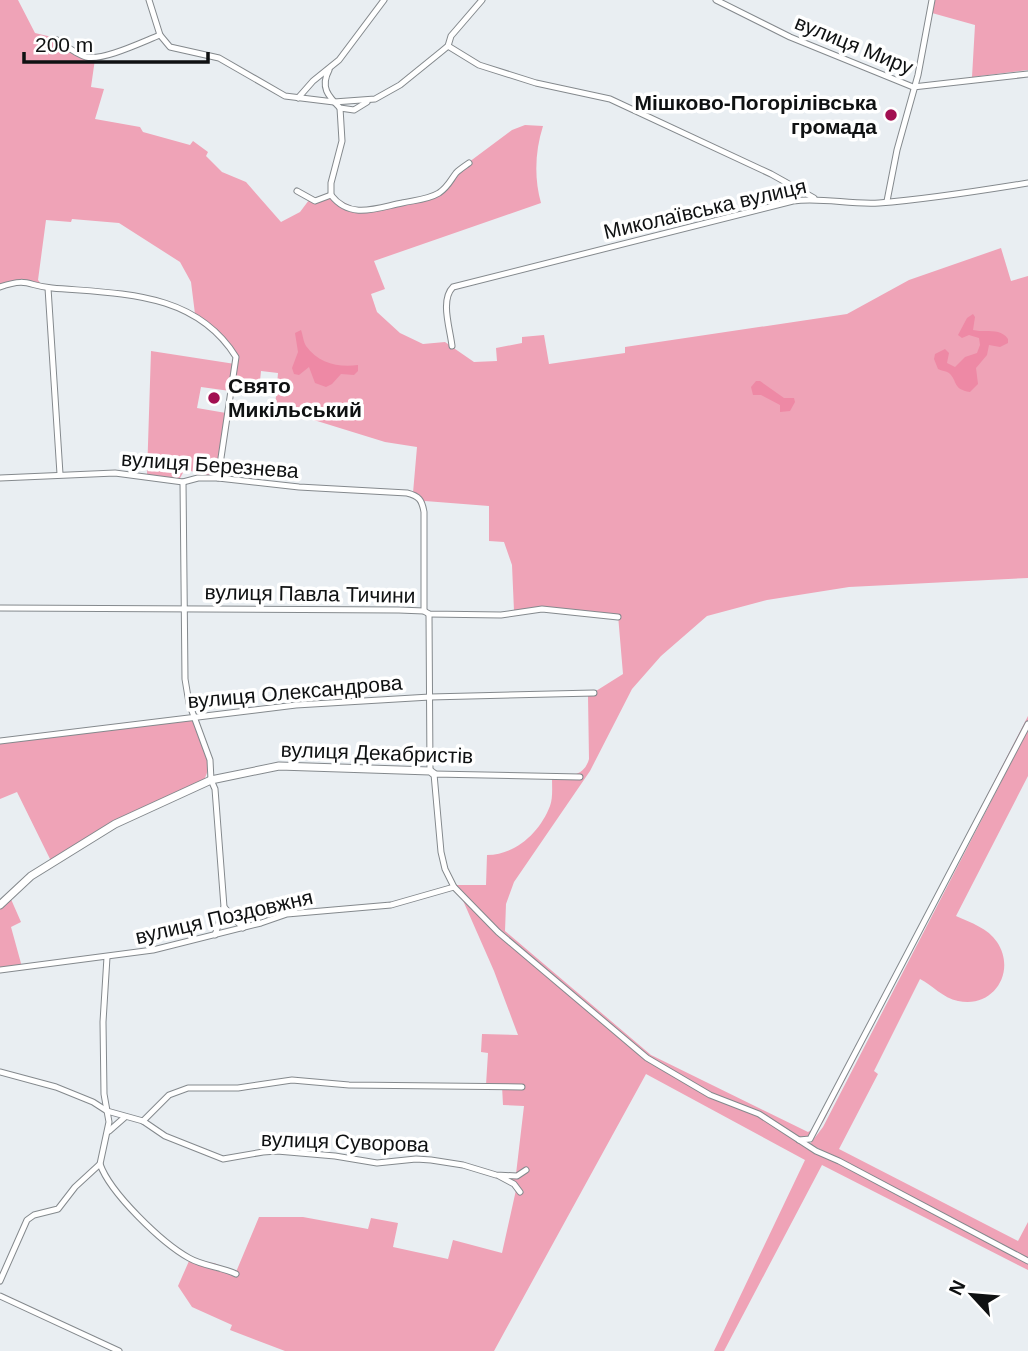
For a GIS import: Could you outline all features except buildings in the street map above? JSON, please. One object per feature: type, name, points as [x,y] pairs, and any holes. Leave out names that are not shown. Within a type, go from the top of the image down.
[{"type":"street","points":[[149,0],[160,35],[170,47],[219,58],[285,96],[334,102],[370,101]]},
{"type":"street","points":[[298,98],[352,45],[384,0]]},
{"type":"street","points":[[329,70],[324,85],[328,96],[340,108],[354,110],[400,85],[448,46],[451,36],[482,0]]},
{"type":"street","name":"вулиця Миру","points":[[716,0],[790,37],[914,87],[1028,74]]},
{"type":"street","points":[[887,201],[888,187],[918,75],[932,0]]},
{"type":"street","points":[[57,40],[80,55],[91,58],[160,35]]},
{"type":"street","points":[[448,46],[479,65],[536,83],[610,99],[771,174],[814,198]]},
{"type":"street","points":[[340,108],[342,141],[331,183],[331,195],[349,208],[366,212],[429,198],[448,187],[457,172],[469,163]]},
{"type":"street","name":"Миколаївська вулиця","points":[[452,346],[446,302],[453,287],[814,198],[850,202],[909,201],[1028,183]]},
{"type":"street","points":[[297,191],[315,201],[331,195]]},
{"type":"street","points":[[0,287],[25,281],[48,288],[129,294],[168,303],[198,317],[233,353],[236,364],[218,478]]},
{"type":"street","points":[[48,288],[60,474]]},
{"type":"street","name":"вулиця Березнева","points":[[0,478],[60,474],[134,474],[183,482],[191,478],[218,478],[417,496],[423,503],[424,512],[426,612]]},
{"type":"street","points":[[183,482],[186,679],[189,703],[210,760],[211,780],[215,789],[224,907],[215,935]]},
{"type":"street","name":"вулиця Павла Тичини","points":[[0,608],[186,608],[501,615],[542,609],[618,617]]},
{"type":"street","points":[[426,612],[432,772],[441,852],[445,869],[454,887],[498,932],[647,1058],[710,1094],[759,1114],[807,1146],[1028,1261]]},
{"type":"street","name":"вулиця Олександрова","points":[[0,741],[296,705],[430,697],[594,693]]},
{"type":"street","points":[[807,1146],[1028,724]]},
{"type":"street","name":"вулиця Декабристів","points":[[0,905],[22,883],[115,824],[211,780],[279,766],[580,777]]},
{"type":"street","name":"вулиця Поздовжня","points":[[0,970],[153,950],[300,912],[391,905],[454,887]]},
{"type":"street","points":[[224,907],[243,928]]},
{"type":"street","points":[[0,1281],[30,1217],[58,1209],[75,1187],[100,1164],[109,1131],[104,1094],[103,1023],[107,957]]},
{"type":"street","name":"вулиця Суворова","points":[[0,1072],[56,1087],[93,1102],[107,1111],[143,1121],[165,1136],[223,1159],[263,1152],[335,1156],[377,1163],[416,1159],[463,1164],[496,1175],[514,1184],[520,1192]]},
{"type":"street","points":[[143,1121],[169,1095],[188,1088],[239,1088],[292,1080],[329,1085],[522,1087]]},
{"type":"street","points":[[109,1131],[125,1117]]},
{"type":"street","points":[[798,1140],[810,1139]]},
{"type":"street","points":[[100,1164],[108,1182],[162,1240],[189,1258],[236,1274]]},
{"type":"street","name":"вулиця Суворова","points":[[496,1175],[517,1176],[526,1170]]},
{"type":"street","points":[[0,1296],[118,1351]]},
{"type":"shaded area","points":[[0,0],[18,0],[35,33],[56,38],[57,41],[95,59],[91,87],[104,89],[95,119],[140,127],[143,132],[190,145],[193,141],[208,152],[206,156],[222,172],[246,182],[281,222],[300,212],[309,200],[335,198],[359,210],[420,199],[439,191],[457,171],[512,130],[525,125],[543,126],[536,164],[541,203],[374,261],[385,289],[371,294],[377,312],[400,333],[423,344],[445,342],[474,362],[497,361],[496,348],[522,343],[522,337],[544,335],[549,364],[625,353],[625,347],[847,314],[909,280],[1001,248],[1011,281],[1028,276],[1028,578],[849,587],[767,600],[707,616],[661,656],[632,689],[590,771],[514,882],[506,904],[505,931],[651,1055],[808,1132],[815,1128],[1028,716],[1028,725],[823,1122],[810,1137],[802,1139],[760,1113],[711,1093],[651,1060],[500,931],[455,885],[486,885],[487,855],[508,851],[526,840],[546,816],[552,796],[552,778],[575,774],[587,765],[588,696],[623,674],[618,615],[542,608],[514,611],[512,565],[504,542],[489,541],[489,506],[424,503],[413,493],[417,447],[385,442],[275,408],[278,373],[261,371],[260,381],[235,379],[237,357],[195,314],[191,282],[180,262],[119,223],[46,220],[38,280],[41,284],[25,282],[0,288]]},
{"type":"shaded area","points":[[934,0],[1028,0],[1028,70],[972,77],[975,25],[932,13]]},
{"type":"shaded area","points":[[973,314],[973,330],[1001,333],[1008,339],[1008,343],[1000,347],[989,345],[987,355],[976,368],[978,384],[970,392],[958,387],[949,373],[938,369],[934,359],[935,354],[945,349],[949,353],[947,363],[955,367],[965,357],[977,353],[979,338],[969,335],[962,338],[958,335],[967,318]]},
{"type":"shaded area","points":[[301,330],[306,346],[317,357],[336,365],[358,365],[358,371],[354,375],[341,374],[326,387],[315,383],[309,367],[299,375],[294,374],[292,368],[298,352],[295,333]]},
{"type":"shaded area","points":[[151,351],[235,364],[230,391],[201,387],[197,408],[226,413],[215,476],[198,476],[185,469],[179,480],[147,475]]},
{"type":"shaded area","points":[[756,381],[784,398],[794,398],[795,402],[790,411],[780,412],[780,405],[761,395],[753,395],[751,387]]},
{"type":"shaded area","points":[[192,720],[207,759],[207,774],[203,781],[51,861],[17,792],[0,799],[0,742]]},
{"type":"shaded area","points":[[1028,730],[1028,776],[956,916],[979,926],[997,942],[1003,953],[1003,976],[991,994],[971,1002],[947,997],[920,979],[874,1071],[878,1074],[839,1149],[1018,1241],[1028,1222],[1028,1259],[810,1144],[823,1127]]},
{"type":"shaded area","points":[[461,896],[481,917],[664,1071],[759,1115],[807,1149],[838,1162],[1028,1264],[1028,1270],[822,1165],[724,1351],[714,1351],[805,1160],[646,1074],[494,1351],[285,1351],[230,1330],[232,1325],[192,1307],[178,1286],[189,1261],[214,1263],[236,1272],[259,1217],[303,1217],[368,1229],[371,1218],[398,1223],[393,1247],[448,1259],[453,1240],[502,1253],[516,1190],[513,1185],[495,1176],[516,1174],[524,1106],[503,1105],[502,1086],[486,1085],[488,1053],[481,1052],[482,1034],[518,1035]]},
{"type":"shaded area","points":[[10,897],[21,922],[11,927],[22,967],[0,969],[0,908]]},
{"type":"place","name":"Мішково-Погорілівська громада","points":[[891,115]]},
{"type":"place","name":"Свято Микільський","points":[[214,398]]}]
